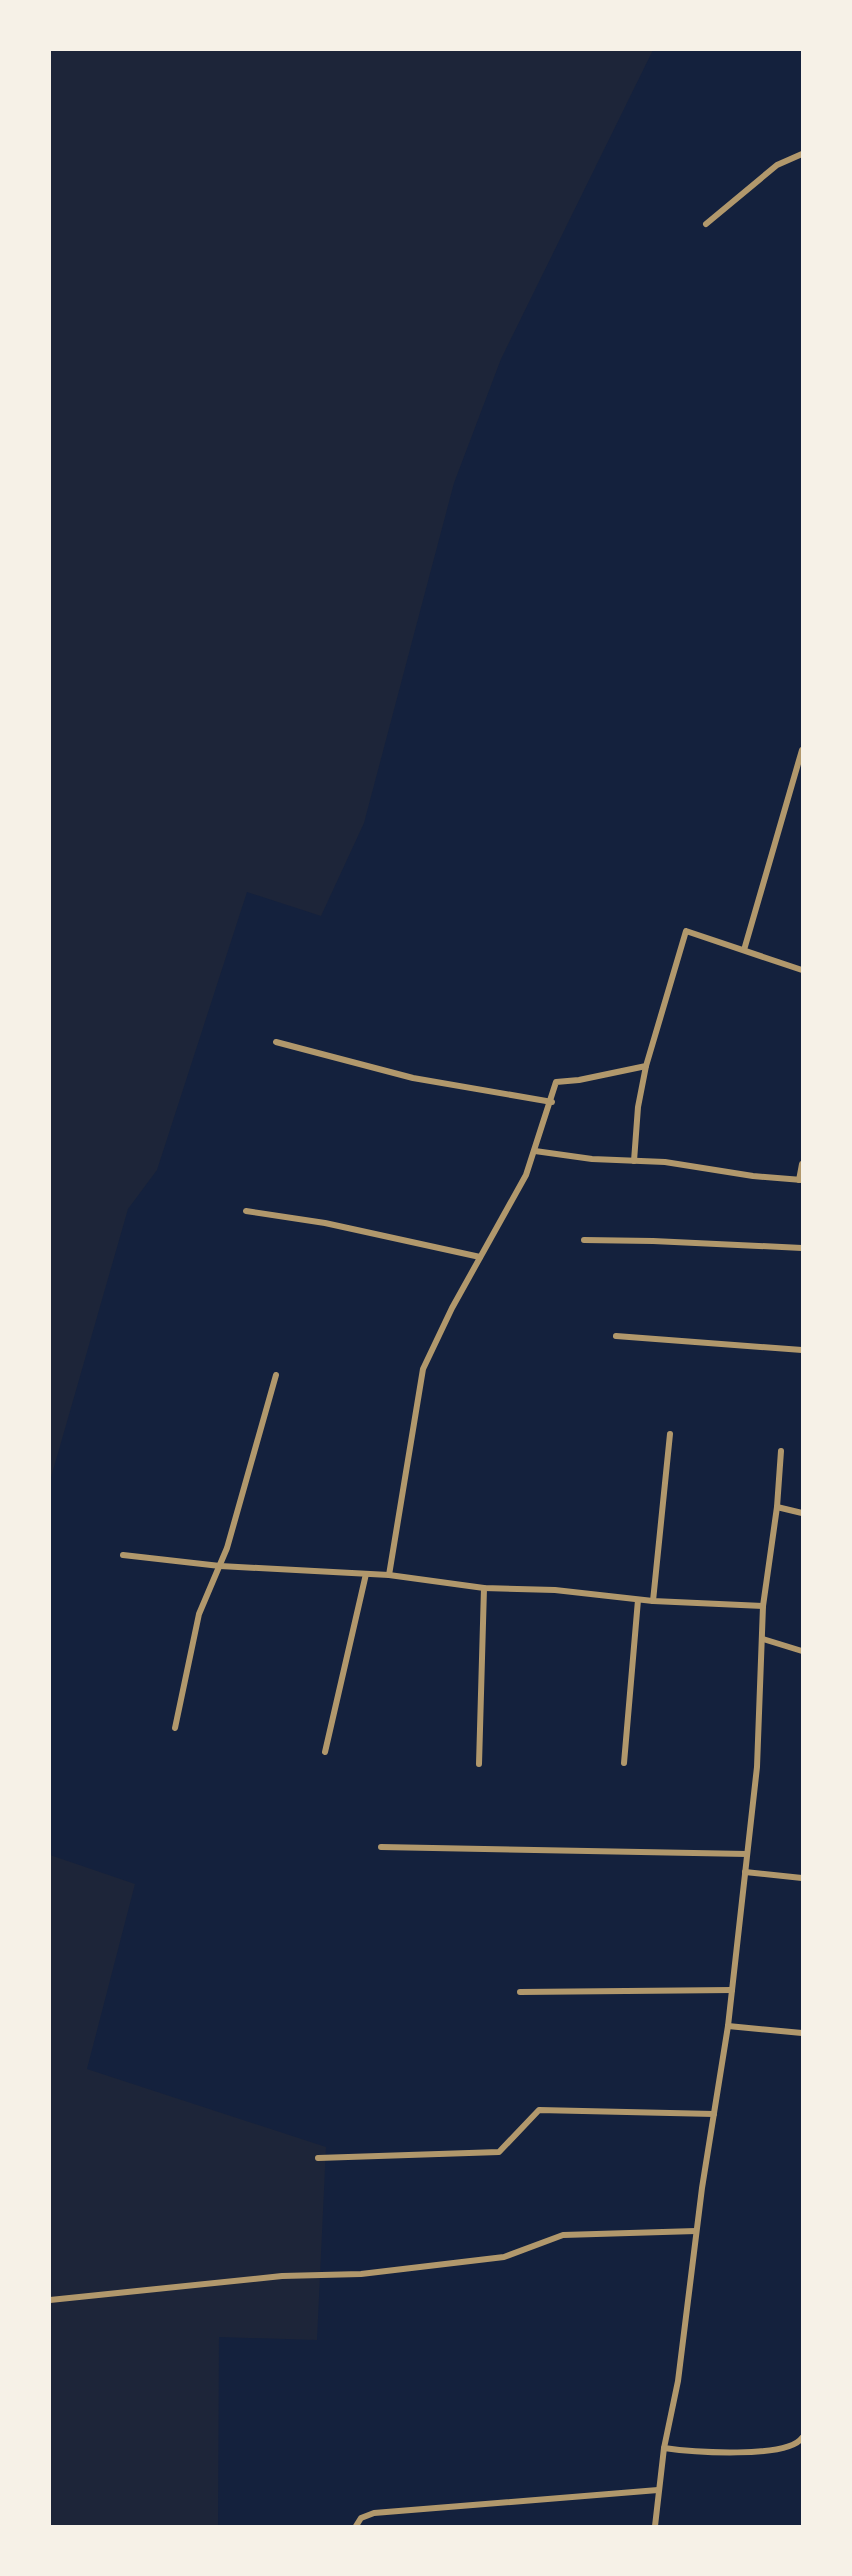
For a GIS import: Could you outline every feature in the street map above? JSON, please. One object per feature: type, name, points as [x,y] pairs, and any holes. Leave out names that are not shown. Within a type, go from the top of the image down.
[{"type":"street","points":[[706,224],[777,165],[802,154]]},
{"type":"street","points":[[744,950],[802,750]]},
{"type":"street","points":[[634,1161],[638,1107],[646,1066],[686,931],[802,970]]},
{"type":"street","points":[[276,1042],[413,1078],[552,1102]]},
{"type":"street","points":[[389,1575],[423,1369],[452,1308],[526,1176],[552,1102],[556,1082],[579,1080],[646,1066]]},
{"type":"street","points":[[535,1151],[592,1159],[665,1162],[801,1180],[802,1164]]},
{"type":"street","points":[[246,1211],[325,1223],[480,1257]]},
{"type":"street","points":[[584,1240],[802,1248]]},
{"type":"street","points":[[616,1336],[802,1350]]},
{"type":"street","points":[[175,1728],[200,1614],[220,1566],[276,1375]]},
{"type":"street","points":[[653,1601],[670,1434]]},
{"type":"street","points":[[655,2526],[664,2448],[678,2381],[696,2231],[728,2026],[757,1767],[763,1606],[777,1507],[781,1451]]},
{"type":"street","points":[[777,1507],[802,1513]]},
{"type":"street","points":[[123,1555],[220,1566],[389,1575],[484,1588],[555,1590],[638,1600],[763,1606]]},
{"type":"street","points":[[325,1752],[366,1574]]},
{"type":"street","points":[[479,1764],[484,1588]]},
{"type":"street","points":[[624,1763],[638,1600]]},
{"type":"street","points":[[763,1639],[802,1651]]},
{"type":"street","points":[[381,1847],[747,1854]]},
{"type":"street","points":[[745,1872],[802,1878]]},
{"type":"street","points":[[520,1992],[732,1990]]},
{"type":"street","points":[[728,2026],[802,2033]]},
{"type":"street","points":[[318,2158],[500,2152],[539,2110],[714,2114]]},
{"type":"street","points":[[50,2300],[282,2276],[361,2274],[504,2257],[563,2235],[696,2231]]},
{"type":"street","points":[[664,2448],[697,2453],[774,2451],[798,2444],[802,2438]]},
{"type":"street","points":[[356,2526],[361,2518],[374,2513],[658,2490]]},
{"type":"shaded area","points":[[50,50],[653,50],[501,359],[454,483],[364,823],[321,916],[247,892],[157,1170],[128,1209],[50,1481]]},
{"type":"shaded area","points":[[50,1855],[135,1884],[87,2069],[326,2147],[317,2340],[219,2337],[218,2526],[50,2526]]}]
